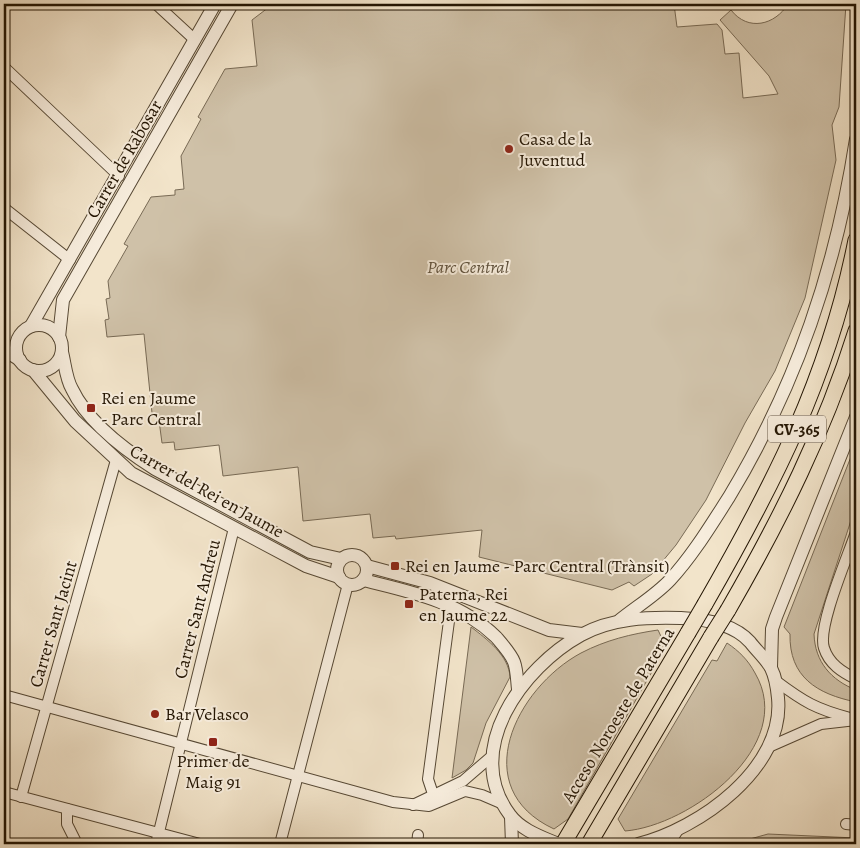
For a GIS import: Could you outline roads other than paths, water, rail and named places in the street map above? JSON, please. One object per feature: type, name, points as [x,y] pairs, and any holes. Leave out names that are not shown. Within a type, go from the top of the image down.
[{"type":"main road","name":"Acceso Noroeste de Paterna","points":[[563,844],[705,604],[758,509],[809,403],[833,334],[856,240]]},
{"type":"main road","name":"CV-365","points":[[592,840],[766,545],[807,462],[842,375],[856,330]]},
{"type":"street","points":[[156,4],[195,40]]},
{"type":"street","name":"Carrer de Rabosar","points":[[31,326],[119,176],[215,4]]},
{"type":"street","name":"Carrer de Rabosar","points":[[59,337],[63,300],[232,4]]},
{"type":"street","points":[[4,67],[119,176]]},
{"type":"street","points":[[620,620],[668,582],[681,567],[712,524],[778,406],[824,290],[850,181],[856,139]]},
{"type":"street","points":[[4,208],[70,260]]},
{"type":"street","points":[[4,350],[33,370],[48,369],[54,365],[62,352],[59,337],[50,327],[31,326],[18,338],[16,350],[20,360]]},
{"type":"street","name":"Carrer del Rei en Jaume","points":[[62,352],[71,389],[84,408],[107,432],[138,458],[155,470],[310,552],[341,559]]},
{"type":"street","name":"Carrer del Rei en Jaume","points":[[33,370],[75,421],[131,473],[306,566],[343,581]]},
{"type":"street","points":[[771,668],[772,629],[776,616],[856,417]]},
{"type":"street","name":"Carrer Sant Jacint","points":[[20,797],[116,460]]},
{"type":"street","name":"Carrer Sant Andreu","points":[[156,844],[234,528]]},
{"type":"street","points":[[856,532],[824,625],[824,646],[834,666],[856,679]]},
{"type":"street","points":[[280,844],[343,581],[337,568],[341,559],[351,554],[356,555],[364,561],[367,574],[363,580],[356,584],[343,581]]},
{"type":"street","points":[[366,566],[430,583],[549,630],[582,634]]},
{"type":"street","points":[[363,580],[427,596],[451,606],[483,624],[501,642],[514,662],[518,689]]},
{"type":"street","points":[[434,794],[428,780],[451,606]]},
{"type":"street","points":[[558,844],[534,834],[511,816],[503,804],[493,776],[492,756],[498,729],[518,689],[543,662],[582,634],[620,620],[658,617],[710,619],[745,637],[771,668],[776,681],[780,714],[771,746],[750,775],[720,803],[678,830],[638,844]]},
{"type":"street","points":[[776,681],[806,703],[822,711],[856,720]]},
{"type":"street","points":[[4,695],[297,776],[412,805],[429,806],[465,791],[482,795],[503,804]]},
{"type":"street","points":[[771,746],[821,724],[856,720]]},
{"type":"street","points":[[412,805],[463,781],[492,756]]},
{"type":"street","points":[[4,792],[200,844]]},
{"type":"street","points":[[67,809],[67,824],[77,844]]},
{"type":"street","points":[[511,816],[512,844]]},
{"type":"street","points":[[669,844],[678,830]]},
{"type":"place","name":"Casa de la Juventud","points":[[509,149]]},
{"type":"place","name":"Rei en Jaume - Parc Central","points":[[91,408]]},
{"type":"place","name":"Rei en Jaume - Parc Central (Trànsit)","points":[[395,566]]},
{"type":"place","name":"Paterna, Rei en Jaume 22","points":[[409,604]]},
{"type":"place","name":"Bar Velasco","points":[[155,714]]},
{"type":"place","name":"Primer de Maig 91","points":[[213,742]]},
{"type":"park label","name":"Parc Central","points":[[468,267]]}]
